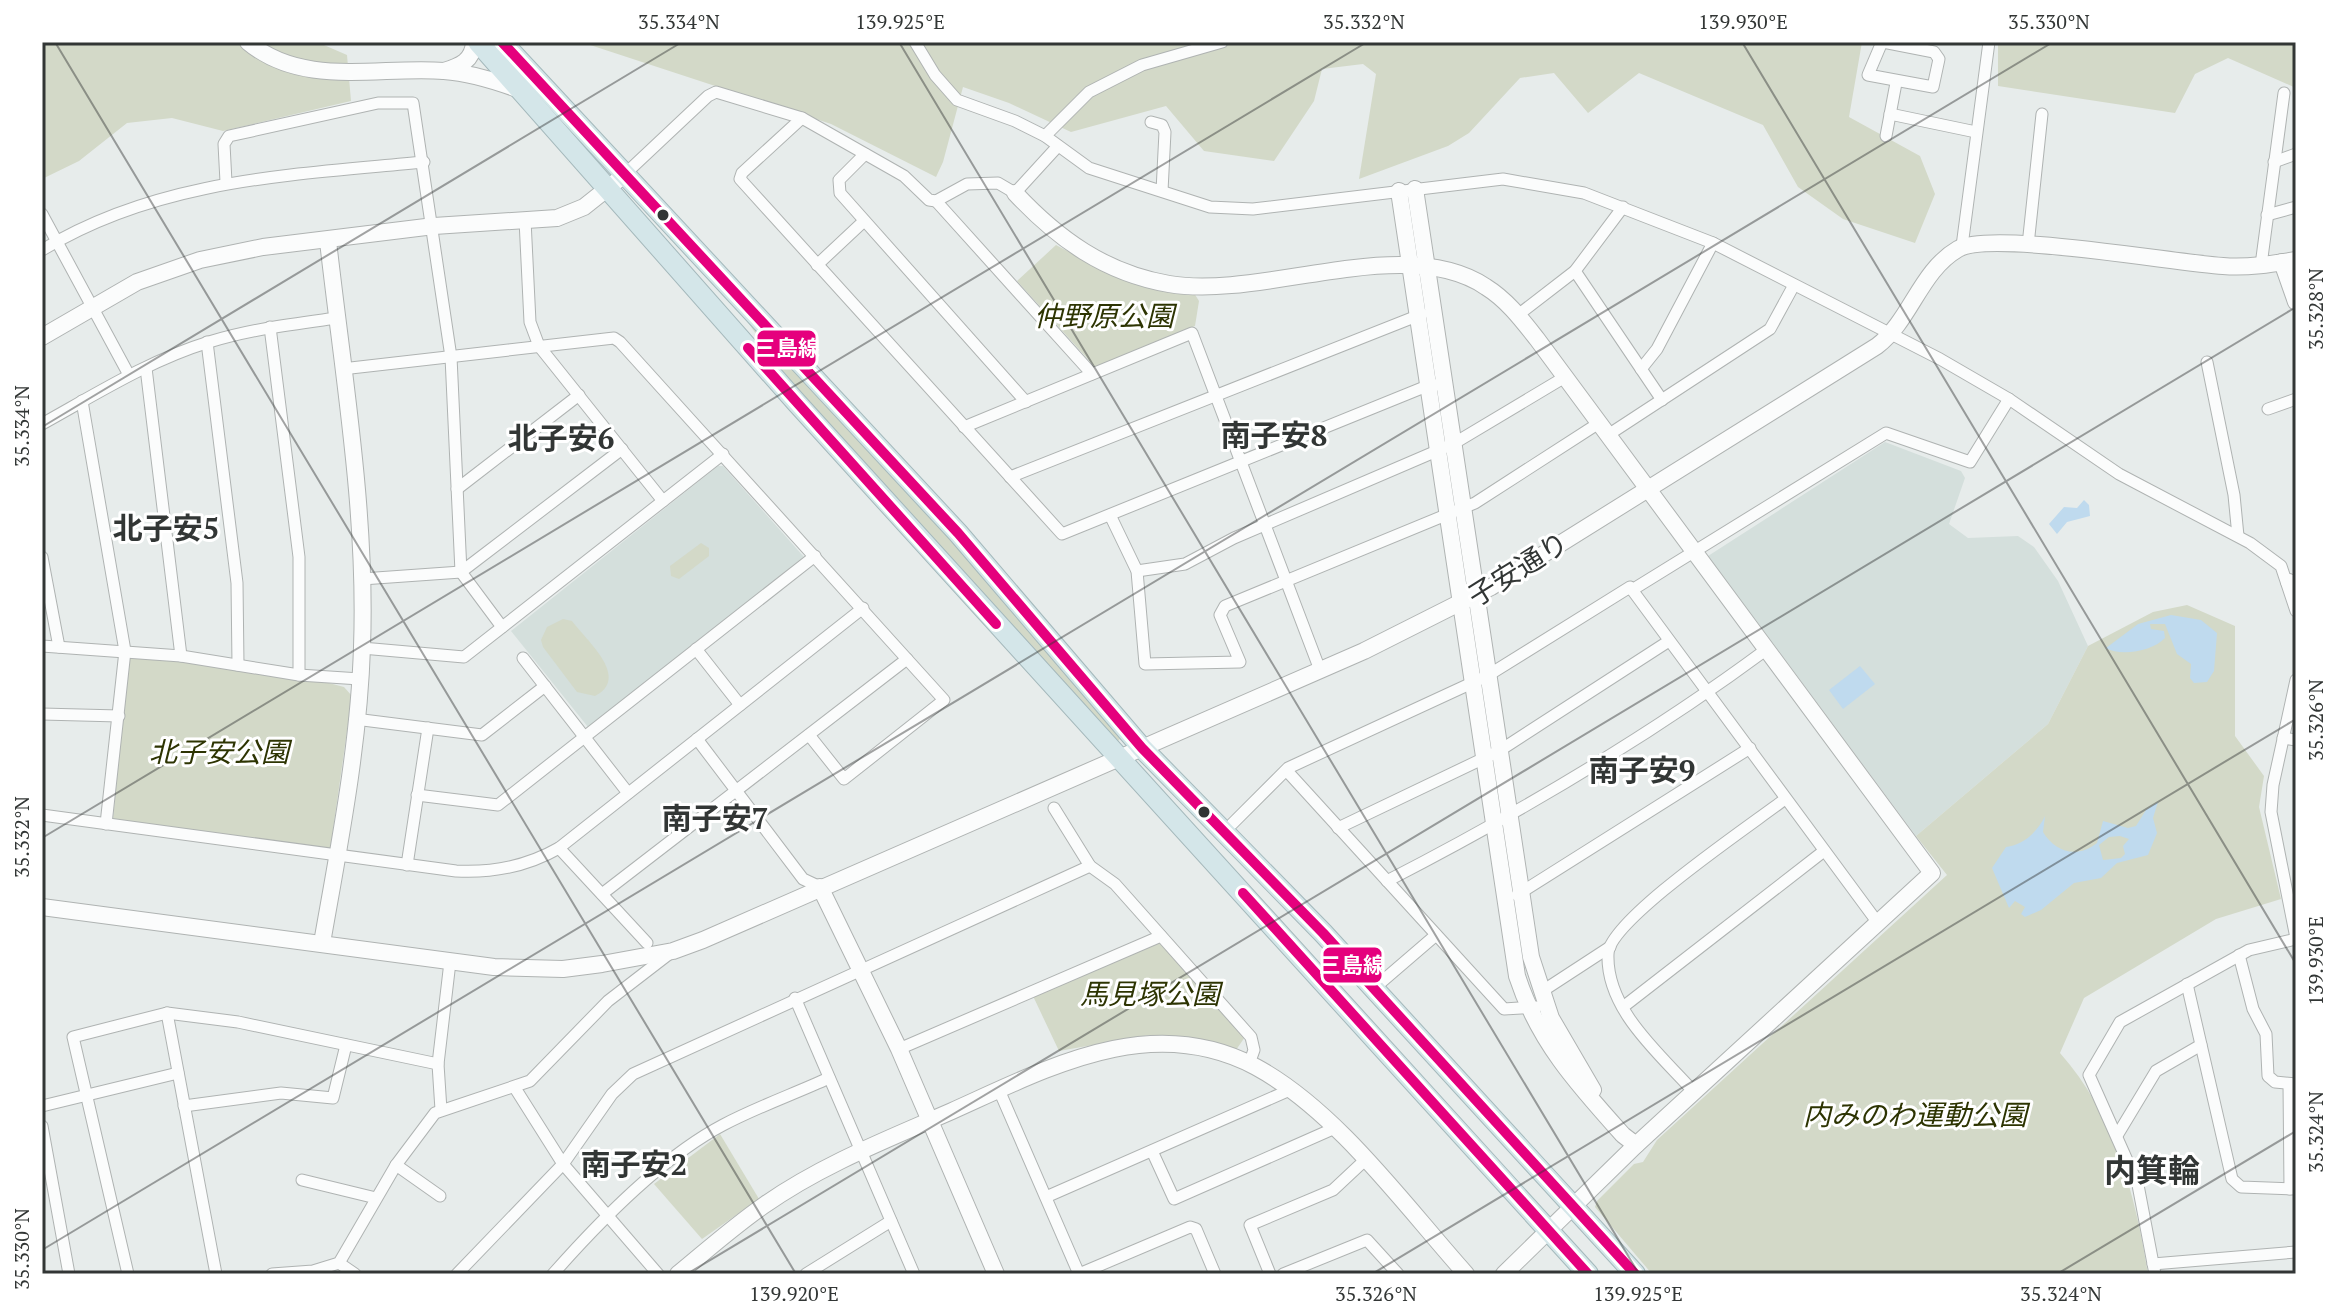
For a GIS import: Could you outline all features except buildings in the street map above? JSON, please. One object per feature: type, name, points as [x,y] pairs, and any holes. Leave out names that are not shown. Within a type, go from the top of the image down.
[{"type":"highway","points":[[476,42],[522,91],[817,378],[958,533],[1142,748],[1323,933],[1635,1274]]},
{"type":"highway","points":[[502,42],[796,402],[1588,1274]]},
{"type":"street","points":[[248,42],[306,70],[444,71],[481,77],[522,91]]},
{"type":"street","points":[[444,71],[463,65],[476,42]]},
{"type":"street","points":[[915,42],[935,75],[957,100],[1015,121],[1045,136],[1089,168],[1210,207],[1229,209],[1503,179],[1584,193],[1713,243],[1892,334],[2009,399],[2119,474],[2238,536],[2281,566],[2292,584],[2296,611]]},
{"type":"street","points":[[1045,136],[1089,92],[1142,65],[1222,42]]},
{"type":"street","points":[[1882,42],[1934,52],[1939,59],[1933,87],[1896,83],[1868,75],[1882,42]]},
{"type":"street","points":[[1962,246],[1989,42]]},
{"type":"street","points":[[1886,136],[1896,83]]},
{"type":"street","points":[[42,337],[137,282],[200,260],[263,247],[434,226],[572,214],[616,182],[716,92],[802,118],[904,176],[929,200],[936,201],[967,184],[998,183],[1015,193],[1045,225],[1084,253],[1115,269],[1170,284],[1215,287],[1409,266],[1427,267],[1472,279],[1518,315],[1697,551],[1932,873],[1693,1091],[1504,1274]]},
{"type":"street","points":[[2261,265],[2284,93]]},
{"type":"street","points":[[226,182],[224,144],[229,136],[391,101],[409,101],[416,109],[451,357],[461,572],[502,627]]},
{"type":"street","points":[[1890,114],[1976,132]]},
{"type":"street","points":[[2028,245],[2042,114]]},
{"type":"street","points":[[802,118],[742,173],[740,179],[1062,534],[1427,386],[1444,384]]},
{"type":"street","points":[[1151,122],[1162,125],[1165,132],[1162,191]]},
{"type":"street","points":[[1015,193],[1058,146]]},
{"type":"street","points":[[865,154],[839,180],[837,188],[1026,402]]},
{"type":"street","points":[[2274,162],[2296,154]]},
{"type":"street","points":[[42,250],[144,202],[226,182],[424,162]]},
{"type":"street","points":[[1407,190],[1409,266],[1511,948],[1529,1010],[1552,1053],[1623,1135],[1636,1145]]},
{"type":"street","points":[[1407,190],[1427,267],[1520,894],[1543,998],[1582,1073],[1636,1145]]},
{"type":"street","points":[[936,201],[1092,374]]},
{"type":"street","points":[[1518,315],[1575,271],[1623,207]]},
{"type":"street","points":[[2267,215],[2296,207]]},
{"type":"street","points":[[42,214],[129,375]]},
{"type":"street","points":[[525,220],[530,322],[539,346],[663,501]]},
{"type":"street","points":[[817,265],[864,221]]},
{"type":"street","points":[[322,943],[337,856],[362,648],[362,579],[328,241]]},
{"type":"street","points":[[1892,334],[1940,262],[1962,246],[1983,242],[2198,264],[2261,265],[2289,261],[2296,302]]},
{"type":"street","points":[[1641,369],[1657,349],[1713,243]]},
{"type":"street","points":[[1575,271],[1662,400]]},
{"type":"street","points":[[1110,515],[1137,571],[1145,664],[1240,662],[1221,610],[1463,508],[1603,429],[1662,400],[1770,329],[1794,285]]},
{"type":"street","points":[[1010,477],[1433,311]]},
{"type":"street","points":[[42,424],[129,375],[207,342],[270,327],[337,318]]},
{"type":"street","points":[[270,327],[299,557],[299,675]]},
{"type":"street","points":[[964,427],[1192,333],[1320,670]]},
{"type":"street","name":"子安通り","points":[[42,907],[450,962],[563,969],[673,951],[1119,759],[1459,605],[1892,334]]},
{"type":"street","points":[[342,369],[614,338],[723,454],[944,700],[844,779],[809,735]]},
{"type":"street","points":[[207,342],[237,583],[238,665]]},
{"type":"street","points":[[2207,362],[2232,481],[2238,536]]},
{"type":"street","points":[[146,368],[181,656]]},
{"type":"street","points":[[1137,571],[1185,564],[1265,524],[1453,444],[1565,377]]},
{"type":"street","points":[[457,489],[579,395]]},
{"type":"street","points":[[1632,590],[1886,433],[1970,462],[2009,399]]},
{"type":"street","points":[[2268,409],[2296,399]]},
{"type":"street","points":[[82,401],[125,651],[106,824]]},
{"type":"street","points":[[362,579],[461,572],[622,449]]},
{"type":"street","points":[[362,648],[464,657],[723,454]]},
{"type":"street","points":[[417,795],[498,805],[815,556]]},
{"type":"street","points":[[42,557],[59,647]]},
{"type":"street","points":[[1232,824],[1287,771],[1487,676],[1626,588],[1632,590],[1709,692],[1878,923]]},
{"type":"street","points":[[42,815],[407,865],[475,872],[498,871],[525,864],[559,848],[863,608]]},
{"type":"street","points":[[1338,828],[1483,761],[1669,641]]},
{"type":"street","points":[[42,646],[181,656],[299,675],[360,679]]},
{"type":"street","points":[[696,649],[740,705]]},
{"type":"street","points":[[1387,881],[1509,817],[1709,692],[1767,649]]},
{"type":"street","points":[[523,658],[628,793]]},
{"type":"street","points":[[602,894],[907,659]]},
{"type":"street","points":[[2296,680],[2271,812],[2296,938],[2239,955],[2120,1022],[2089,1075],[2089,1081],[2118,1134],[2138,1185],[2154,1269],[2296,1252]]},
{"type":"street","points":[[355,719],[482,735],[545,686]]},
{"type":"street","points":[[42,714],[119,716]]},
{"type":"street","points":[[407,865],[428,728]]},
{"type":"street","points":[[2283,738],[2296,740]]},
{"type":"street","points":[[697,739],[738,789],[803,879],[820,887],[899,1049],[996,1274]]},
{"type":"street","points":[[1504,901],[1520,894],[1750,748]]},
{"type":"street","points":[[1287,771],[1504,1009],[1529,1010],[1610,947],[1639,910],[1785,799]]},
{"type":"street","points":[[1054,808],[1090,866],[1115,884],[1251,1037],[1254,1050],[1249,1064]]},
{"type":"street","points":[[559,848],[647,943]]},
{"type":"street","points":[[1623,1007],[1824,851]]},
{"type":"street","points":[[457,1274],[563,1164],[612,1094],[633,1074],[1090,866]]},
{"type":"street","points":[[1379,984],[1436,935]]},
{"type":"street","points":[[899,1049],[1161,936]]},
{"type":"street","points":[[1610,947],[1613,982],[1629,1020],[1693,1091]]},
{"type":"street","points":[[272,1274],[313,1271],[339,1263],[396,1165],[425,1124],[441,1110],[515,1088],[542,1071],[608,1001],[673,951]]},
{"type":"street","points":[[2187,984],[2236,1186],[2293,1189],[2292,1084],[2275,1082],[2268,1076],[2266,1034],[2253,1009],[2239,955]]},
{"type":"street","points":[[441,1110],[438,1064],[450,962]]},
{"type":"street","points":[[795,998],[914,1274]]},
{"type":"street","points":[[128,1274],[73,1037],[167,1013],[238,1022],[438,1064]]},
{"type":"street","points":[[167,1013],[216,1274]]},
{"type":"street","points":[[184,1106],[281,1093],[333,1098],[346,1045]]},
{"type":"street","points":[[678,1274],[765,1205],[861,1151],[1075,1056],[1136,1045],[1202,1049],[1249,1064],[1292,1089],[1335,1128],[1466,1274]]},
{"type":"street","points":[[2118,1134],[2156,1071],[2201,1045]]},
{"type":"street","points":[[42,1106],[178,1073]]},
{"type":"street","points":[[553,1274],[605,1215],[721,1126],[829,1078]]},
{"type":"street","points":[[515,1088],[563,1164],[658,1274]]},
{"type":"street","points":[[1046,1197],[1292,1089]]},
{"type":"street","points":[[999,1090],[1079,1274],[1190,1227],[1196,1229],[1215,1274]]},
{"type":"street","points":[[42,1126],[69,1274]]},
{"type":"street","points":[[1152,1151],[1174,1199],[1335,1128]]},
{"type":"street","points":[[1270,1274],[1250,1225],[1333,1190],[1364,1161]]},
{"type":"street","points":[[396,1165],[440,1196]]},
{"type":"street","points":[[302,1180],[376,1198]]},
{"type":"street","points":[[806,1274],[891,1221]]},
{"type":"street","points":[[1283,1274],[1367,1240],[1398,1274]]},
{"type":"street","points":[[2223,1259],[2225,1274]]},
{"type":"street","points":[[339,1263],[355,1274]]},
{"type":"shaded area","points":[[1885,442],[1961,471],[1965,478],[1949,524],[1968,538],[2018,536],[2034,547],[2058,581],[2088,646],[2048,724],[1916,836],[1708,556]]},
{"type":"shaded area","points":[[718,466],[723,466],[804,557],[588,727],[511,631]]},
{"type":"green space","points":[[42,42],[317,42],[347,55],[351,101],[223,131],[172,118],[127,123],[79,161],[42,179]]},
{"type":"green space","points":[[581,42],[1862,42],[1849,117],[1920,156],[1935,194],[1915,243],[1843,219],[1798,187],[1763,125],[1639,73],[1588,113],[1554,73],[1520,78],[1469,133],[1448,146],[1359,179],[1376,74],[1363,64],[1322,69],[1314,101],[1274,161],[1204,151],[1166,106],[1071,132],[1009,103],[963,87],[936,177],[831,124]]},
{"type":"green space","points":[[1998,42],[2296,42],[2296,88],[2228,58],[2195,74],[2175,113],[1998,86]]},
{"type":"green space","name":"仲野原公園","points":[[1056,245],[1115,276],[1194,293],[1199,301],[1195,326],[1095,367],[1017,281]]},
{"type":"green space","points":[[740,311],[827,396],[1122,737],[1117,742],[783,373]]},
{"type":"green space","points":[[701,543],[709,548],[709,556],[679,579],[671,576],[670,566]]},
{"type":"green space","name":"内みのわ運動公園","points":[[2187,605],[2235,626],[2235,736],[2264,776],[2259,807],[2281,899],[2216,919],[2084,998],[2060,1053],[2079,1077],[2109,1129],[2129,1185],[2148,1274],[1652,1274],[1595,1207],[1597,1201],[1634,1164],[1643,1162],[1657,1140],[1947,875],[1916,836],[2048,724],[2088,646],[2153,612]]},
{"type":"green space","points":[[563,619],[572,621],[603,659],[609,680],[595,696],[577,692],[543,647],[541,640],[547,627]]},
{"type":"green space","name":"北子安公園","points":[[133,654],[310,678],[344,687],[352,696],[330,851],[113,819],[129,657]]},
{"type":"green space","name":"馬見塚公園","points":[[1159,943],[1247,1034],[1236,1050],[1209,1042],[1149,1035],[1059,1051],[1033,996]]},
{"type":"green space","points":[[720,1134],[759,1199],[702,1239],[654,1184]]},
{"type":"water","points":[[2084,500],[2089,505],[2090,516],[2067,522],[2057,534],[2049,524],[2064,507],[2077,508]]},
{"type":"water","points":[[2171,615],[2201,620],[2217,633],[2214,671],[2207,682],[2194,683],[2190,678],[2191,664],[2177,654],[2165,624],[2150,624],[2151,629],[2164,631],[2165,638],[2153,646],[2128,652],[2106,648],[2138,624]]},
{"type":"water","points":[[1860,666],[1875,684],[1843,709],[1829,690]]},
{"type":"water","points":[[2158,802],[2153,818],[2157,833],[2148,855],[2117,863],[2101,878],[2074,883],[2041,910],[2025,917],[2021,914],[2025,907],[2015,901],[2009,908],[1992,868],[2006,847],[2030,836],[2045,816],[2043,832],[2048,839],[2060,848],[2074,852],[2097,843],[2103,821],[2128,828],[2136,826],[2146,810]],"holes":[[[2109,837],[2129,839],[2123,846],[2125,854],[2121,858],[2103,860],[2099,845]]]},
{"type":"transit line","name":"三島線","points":[[502,42],[958,533],[1142,748],[1323,933],[1635,1274]]},
{"type":"transit line","name":"三島線","points":[[748,348],[996,624]]},
{"type":"transit line","name":"三島線","points":[[1243,893],[1588,1274]]},
{"type":"district","name":"南子安8","points":[[1274,436]]},
{"type":"district","name":"北子安6","points":[[561,439]]},
{"type":"district","name":"北子安5","points":[[166,529]]},
{"type":"district","name":"南子安9","points":[[1642,771]]},
{"type":"district","name":"南子安7","points":[[715,819]]},
{"type":"district","name":"南子安2","points":[[634,1165]]},
{"type":"district","name":"内箕輪","points":[[2152,1171]]}]
